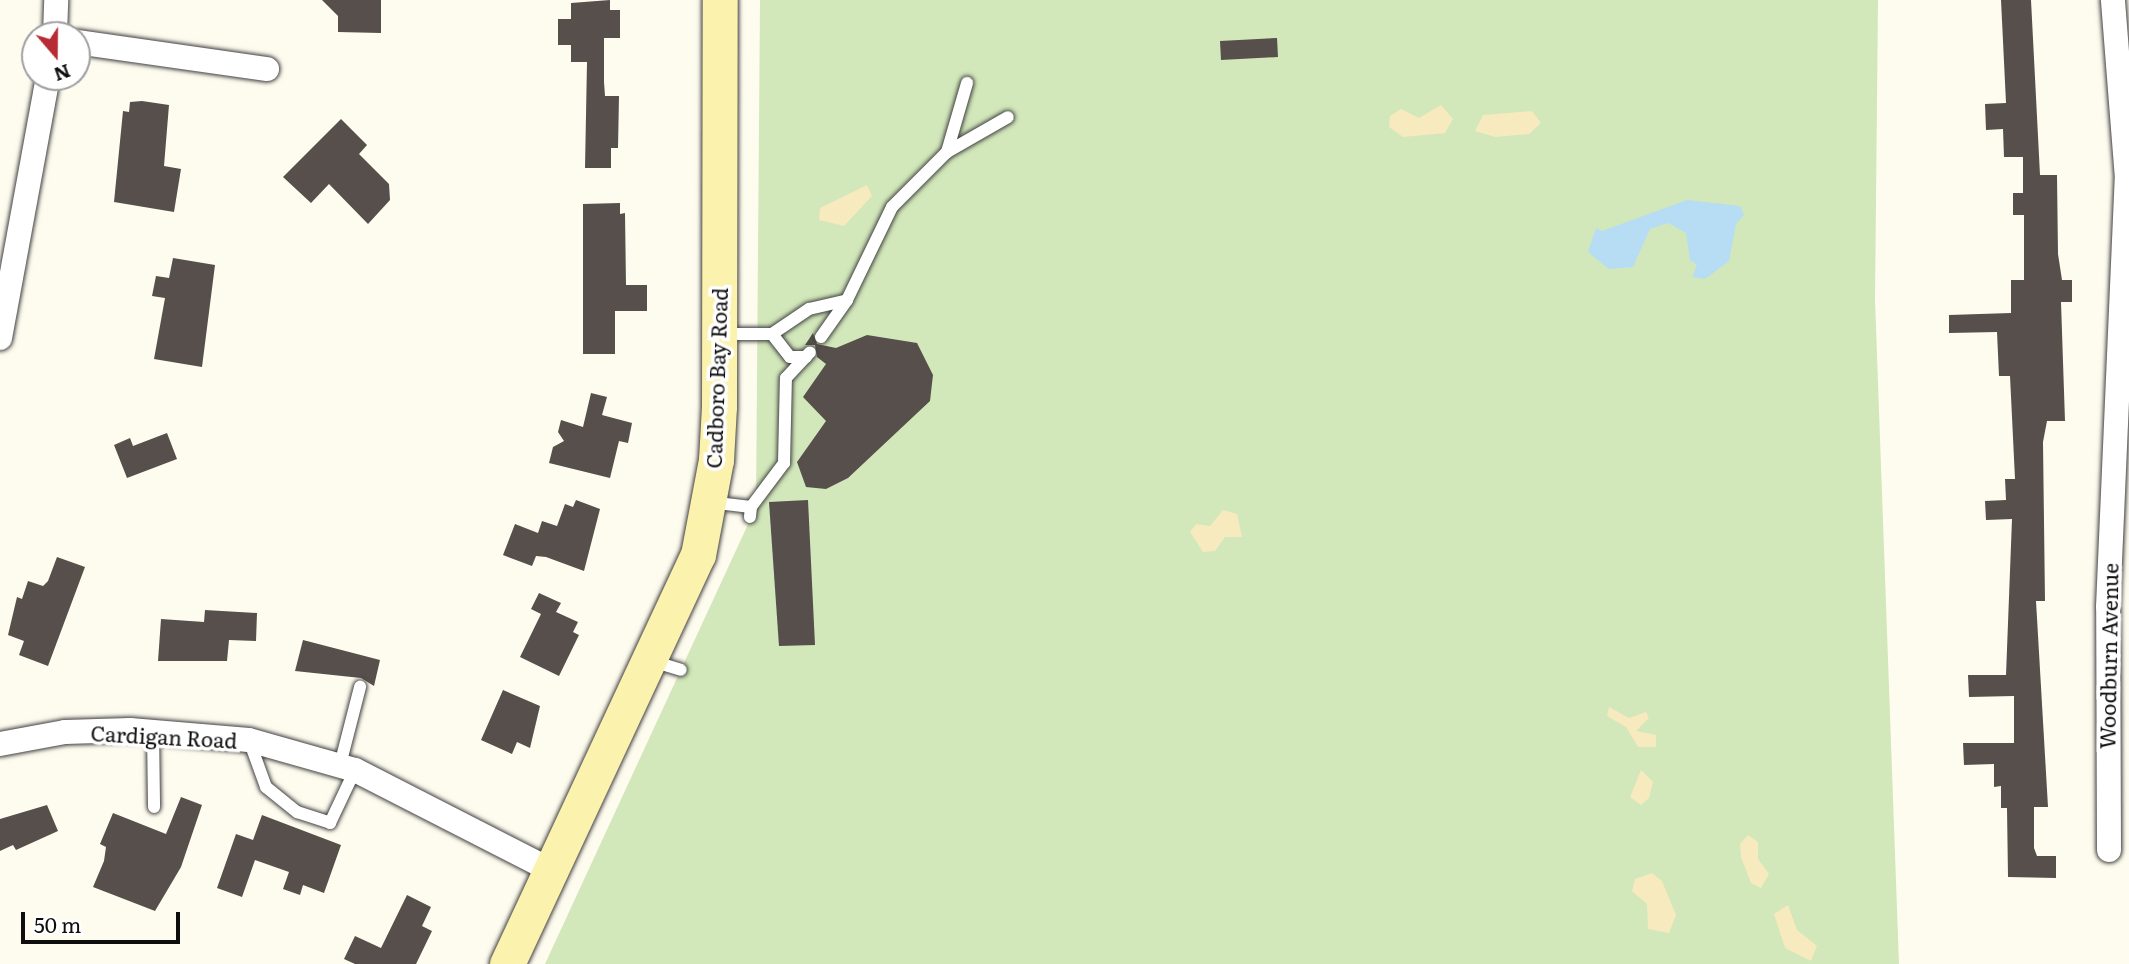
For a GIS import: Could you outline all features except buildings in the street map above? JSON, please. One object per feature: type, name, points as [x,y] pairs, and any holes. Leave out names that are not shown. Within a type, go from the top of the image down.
[{"type":"main road","name":"Cadboro Bay Road","points":[[507,964],[698,555],[709,502],[719,407],[720,0]]},
{"type":"street","points":[[55,21],[56,0]]},
{"type":"street","name":"Woodburn Avenue","points":[[2109,850],[2108,607],[2128,179],[2113,0]]},
{"type":"street","points":[[91,44],[267,69]]},
{"type":"street","points":[[0,338],[45,91]]},
{"type":"street","name":"Cardigan Road","points":[[0,744],[65,732],[153,731],[248,740],[347,768],[552,871]]},
{"type":"lane","points":[[947,152],[967,83]]},
{"type":"lane","points":[[821,337],[846,300],[892,207],[947,152],[1007,117]]},
{"type":"lane","points":[[720,334],[772,334],[809,309],[846,300]]},
{"type":"lane","points":[[709,502],[751,512],[784,463],[786,378],[808,355],[790,357],[772,334]]},
{"type":"lane","points":[[648,660],[681,670]]},
{"type":"lane","points":[[248,740],[266,787],[297,812],[330,823],[347,768],[360,687]]},
{"type":"lane","points":[[153,731],[154,807]]},
{"type":"green space","points":[[760,0],[1878,0],[1875,300],[1899,964],[545,964],[756,507]]},
{"type":"sand","points":[[1441,105],[1453,119],[1445,133],[1403,137],[1389,127],[1390,116],[1401,109],[1419,118]]},
{"type":"sand","points":[[1532,111],[1541,123],[1529,134],[1495,137],[1475,131],[1483,115]]},
{"type":"sand","points":[[867,185],[872,196],[844,226],[819,220],[820,208]]},
{"type":"sand","points":[[1223,510],[1237,514],[1242,537],[1225,537],[1215,551],[1203,552],[1190,532],[1196,524],[1210,526]]},
{"type":"sand","points":[[1609,707],[1629,718],[1646,712],[1649,718],[1636,731],[1656,735],[1656,747],[1638,747],[1626,727],[1607,716]]},
{"type":"sand","points":[[1641,770],[1653,782],[1649,798],[1641,805],[1630,797]]},
{"type":"sand","points":[[1748,835],[1758,842],[1758,859],[1769,874],[1761,888],[1751,883],[1741,857],[1740,844]]},
{"type":"sand","points":[[1652,873],[1662,881],[1676,915],[1669,933],[1648,929],[1647,904],[1632,891],[1635,879]]},
{"type":"sand","points":[[1788,905],[1797,930],[1817,946],[1811,961],[1785,948],[1774,914]]},
{"type":"water","points":[[1687,200],[1740,206],[1744,215],[1736,224],[1729,261],[1705,279],[1692,277],[1697,265],[1690,260],[1686,233],[1668,223],[1650,229],[1633,267],[1609,269],[1588,252],[1596,228],[1602,231]]}]
